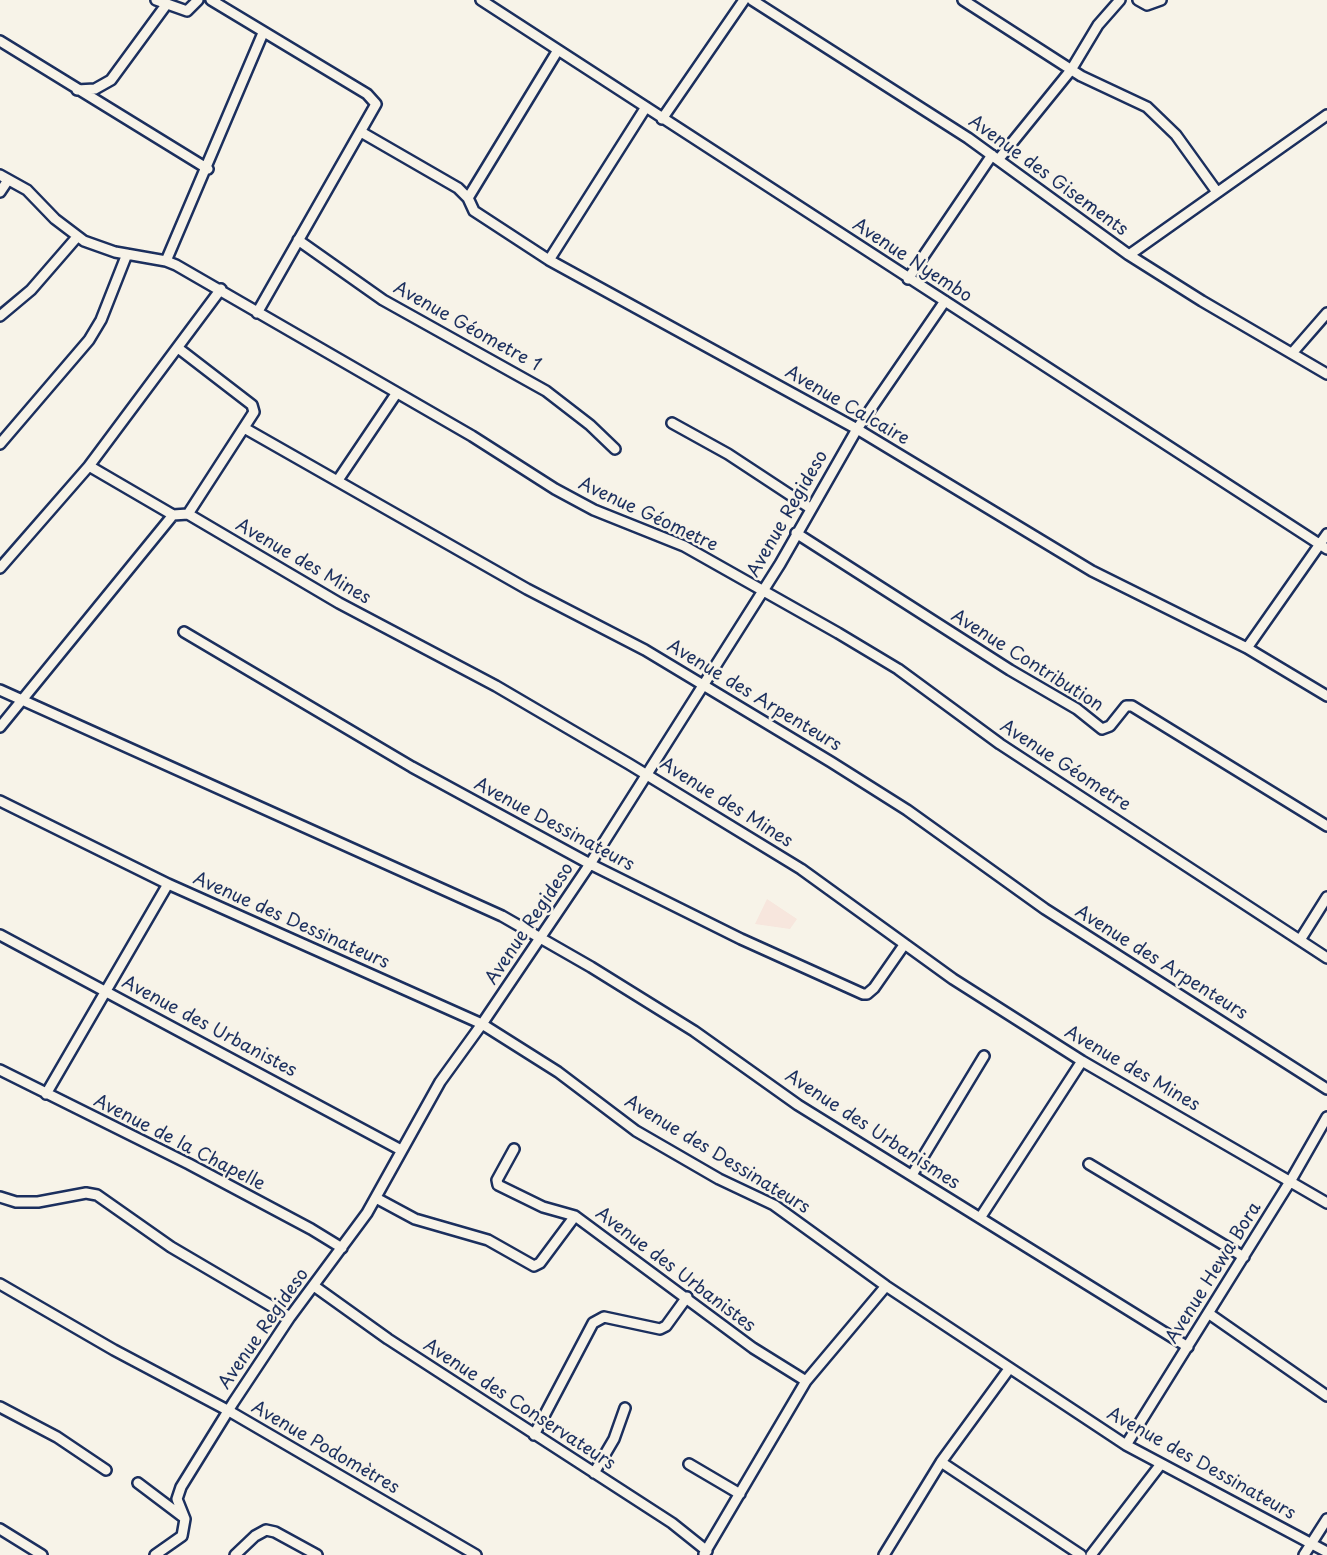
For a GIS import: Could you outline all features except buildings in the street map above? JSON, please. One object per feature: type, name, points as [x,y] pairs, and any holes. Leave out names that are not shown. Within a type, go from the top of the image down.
[{"type":"street","points":[[156,0],[187,11],[198,0]]},
{"type":"street","points":[[211,0],[376,101],[362,132],[257,313]]},
{"type":"street","name":"Avenue Nyembo","points":[[481,0],[1324,547]]},
{"type":"street","points":[[662,119],[744,0]]},
{"type":"street","name":"Avenue des Gisements","points":[[752,0],[995,157],[1129,255],[1202,302],[1293,352],[1327,374]]},
{"type":"street","points":[[963,0],[1071,70],[1138,101],[1154,112],[1176,135],[1217,192]]},
{"type":"street","points":[[908,279],[995,157],[1071,70],[1098,26],[1120,0]]},
{"type":"street","points":[[1138,0],[1147,5],[1161,0]]},
{"type":"street","points":[[77,90],[102,86],[116,75],[166,5]]},
{"type":"street","points":[[166,261],[208,169],[263,33]]},
{"type":"street","points":[[0,41],[208,169]]},
{"type":"street","points":[[468,198],[558,50]]},
{"type":"street","points":[[549,260],[646,107]]},
{"type":"street","points":[[1129,255],[1327,115]]},
{"type":"street","name":"Avenue Calcaire","points":[[362,132],[458,188],[480,216],[549,260],[856,429],[1092,571],[1246,648],[1327,696]]},
{"type":"street","points":[[0,192],[4,178]]},
{"type":"street","name":"Avenue Géometre","points":[[4,178],[27,190],[77,237],[104,248],[166,261],[221,289],[257,313],[472,436],[522,470],[574,500],[670,540],[898,669],[1000,744],[1327,958]]},
{"type":"street","points":[[0,316],[31,290],[77,237]]},
{"type":"street","name":"Avenue Géometre 1","points":[[298,240],[383,300],[546,391],[590,425],[615,449]]},
{"type":"street","points":[[0,444],[89,340],[101,320],[127,254]]},
{"type":"street","points":[[0,568],[89,466],[131,406],[178,348],[221,289]]},
{"type":"street","name":"Avenue Regideso","points":[[185,1519],[177,1499],[181,1487],[291,1317],[376,1198],[401,1150],[451,1065],[483,1024],[591,864],[645,773],[763,592],[856,429],[945,301]]},
{"type":"street","points":[[1293,352],[1327,313]]},
{"type":"street","points":[[89,466],[173,515],[188,514],[246,429],[254,412],[252,405],[178,348]]},
{"type":"street","points":[[338,480],[396,394]]},
{"type":"street","points":[[672,423],[728,454],[810,508]]},
{"type":"street","name":"Avenue des Arpenteurs","points":[[246,429],[527,589],[645,650],[860,779],[1045,909],[1327,1089]]},
{"type":"street","name":"Avenue des Mines","points":[[188,514],[339,603],[496,686],[645,773],[801,869],[953,980],[1082,1061],[1291,1180],[1327,1203]]},
{"type":"street","points":[[0,727],[63,654],[173,515]]},
{"type":"street","name":"Avenue Contribution","points":[[796,533],[1010,670],[1077,709],[1102,729],[1107,729],[1126,706],[1132,706],[1327,826]]},
{"type":"street","points":[[1246,648],[1324,547],[1327,534]]},
{"type":"street","name":"Avenue Dessinateurs","points":[[183,632],[412,767],[591,864],[741,939],[863,994],[867,994],[874,988],[904,945]]},
{"type":"street","points":[[0,690],[493,912],[540,938]]},
{"type":"street","name":"Avenue des Dessinateurs","points":[[0,801],[168,884],[483,1024],[558,1072],[636,1131],[719,1179],[774,1205],[886,1286],[1126,1445],[1327,1552]]},
{"type":"street","points":[[46,1094],[168,884]]},
{"type":"street","points":[[1300,940],[1327,897]]},
{"type":"street","name":"Avenue des Urbanistes","points":[[0,935],[401,1150]]},
{"type":"street","name":"Avenue des Urbanismes","points":[[540,938],[694,1031],[798,1105],[1188,1347]]},
{"type":"street","points":[[912,1175],[984,1056]]},
{"type":"street","points":[[980,1218],[1082,1061]]},
{"type":"street","name":"Avenue de la Chapelle","points":[[0,1070],[189,1164],[342,1248]]},
{"type":"street","name":"Avenue Hewa Bora","points":[[1126,1445],[1244,1257],[1327,1117]]},
{"type":"street","points":[[514,1149],[497,1180],[498,1185],[543,1207],[575,1216]]},
{"type":"street","points":[[1089,1164],[1244,1257]]},
{"type":"street","points":[[1,1197],[16,1202],[38,1202],[86,1193],[97,1195],[171,1247],[291,1317]]},
{"type":"street","name":"Avenue des Urbanistes","points":[[376,1198],[415,1219],[488,1240],[534,1266],[540,1263],[575,1216],[753,1348],[806,1381]]},
{"type":"street","name":"Avenue Podomètres","points":[[0,1284],[114,1350],[229,1411],[476,1555]]},
{"type":"street","name":"Avenue des Conservateurs","points":[[314,1286],[388,1339],[672,1523],[705,1553]]},
{"type":"street","points":[[705,1553],[806,1381],[886,1286]]},
{"type":"street","points":[[534,1435],[593,1323],[604,1317],[660,1329],[666,1326],[687,1297]]},
{"type":"street","points":[[1208,1313],[1327,1396]]},
{"type":"street","points":[[884,1555],[941,1462],[1009,1369]]},
{"type":"street","points":[[0,1407],[57,1437],[106,1470]]},
{"type":"street","points":[[594,1473],[614,1439],[624,1408]]},
{"type":"street","points":[[941,1462],[1081,1555]]},
{"type":"street","points":[[689,1464],[740,1494]]},
{"type":"street","points":[[1091,1555],[1161,1464]]},
{"type":"street","points":[[138,1483],[185,1519],[182,1536],[155,1555]]},
{"type":"street","points":[[1304,1555],[1327,1519]]},
{"type":"street","points":[[0,1529],[42,1555]]},
{"type":"street","points":[[236,1555],[255,1536],[266,1530],[275,1532],[317,1555]]},
{"type":"shaded area","points":[[767,899],[797,919],[790,929],[755,924]]}]
